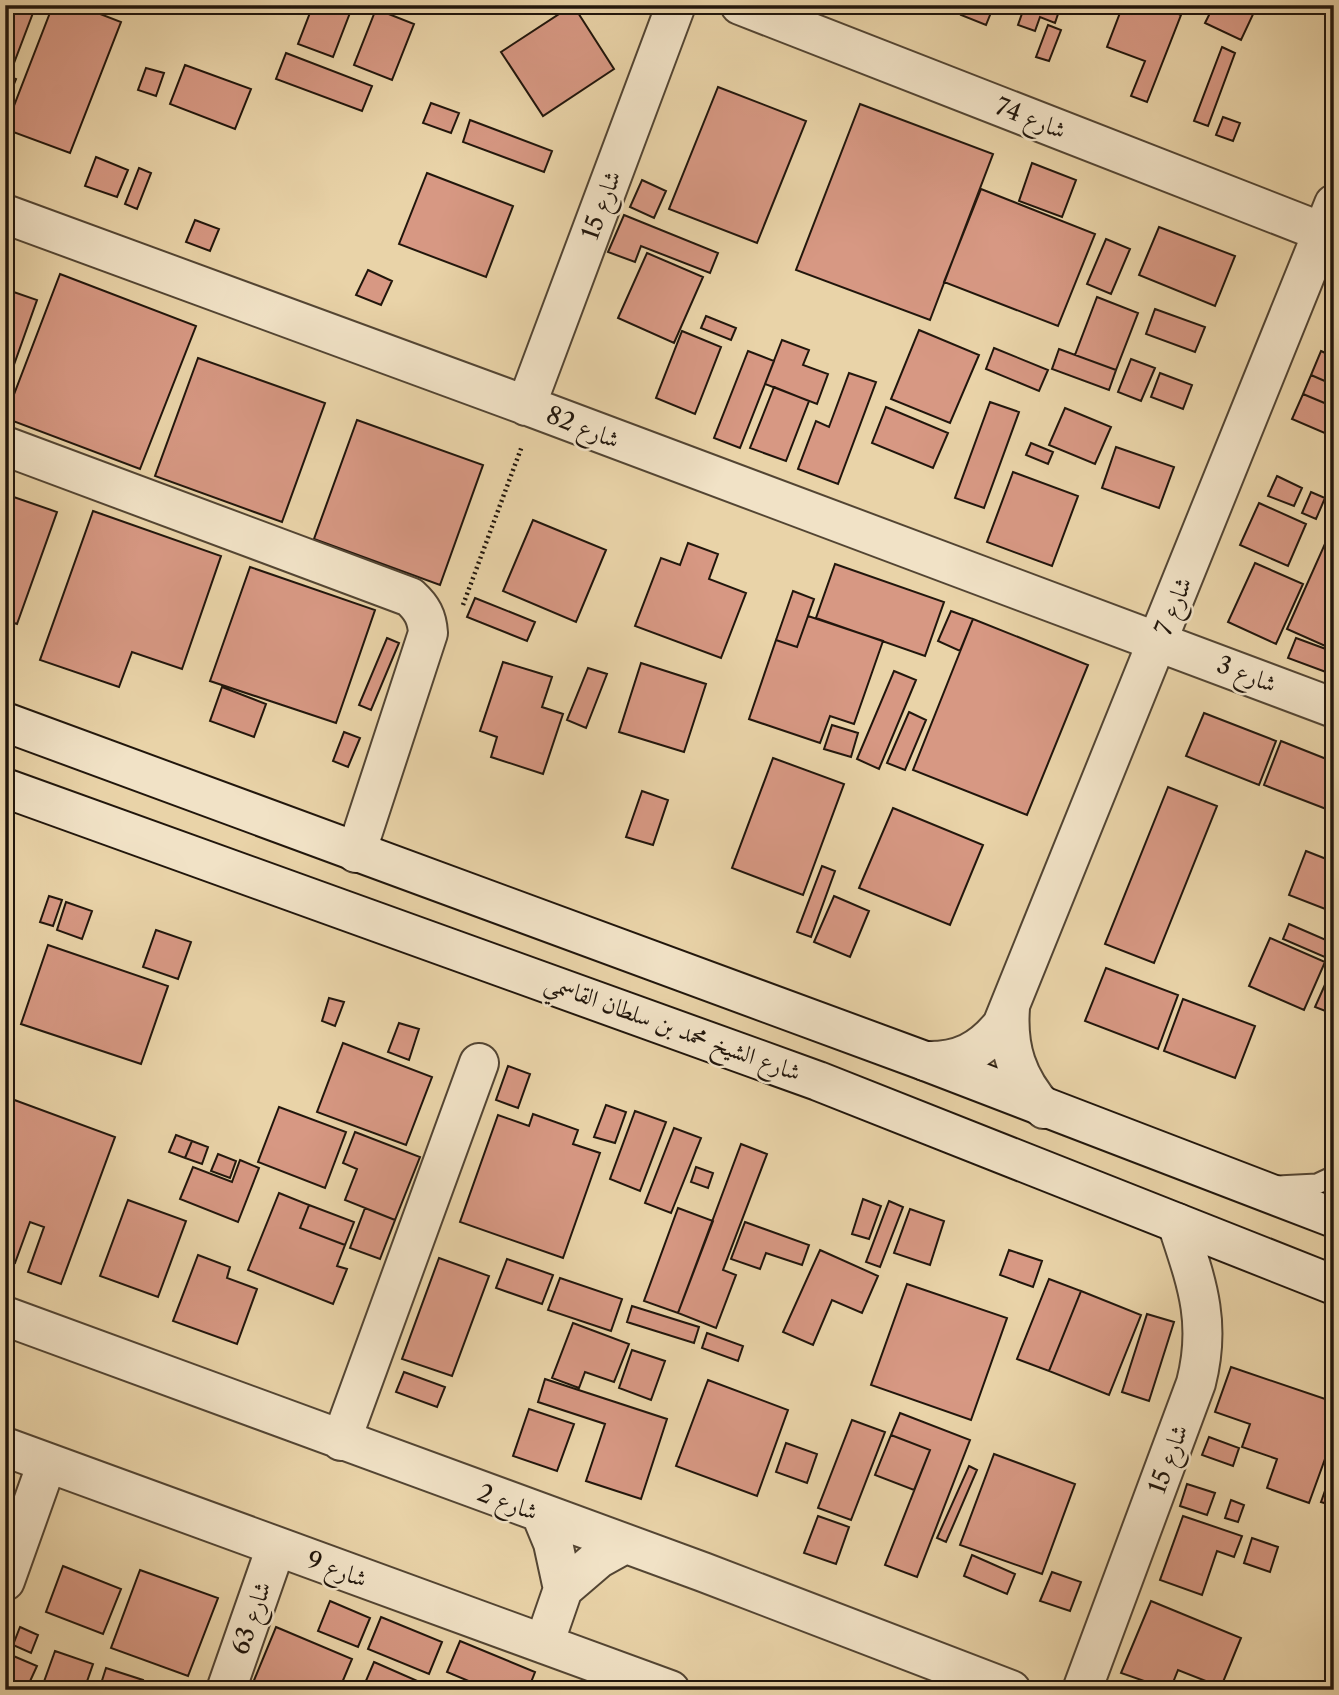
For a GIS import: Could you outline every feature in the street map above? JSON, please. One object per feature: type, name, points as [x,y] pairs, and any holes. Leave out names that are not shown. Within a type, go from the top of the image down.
[{"type":"street","name":"شارع 15","points":[[526,405],[676,5]]},
{"type":"street","name":"شارع 74","points":[[740,5],[1328,218]]},
{"type":"street","name":"شارع 82","points":[[5,215],[1160,641]]},
{"type":"street","name":"شارع 7","points":[[925,1061],[942,1062],[977,1050],[1002,1025],[1160,641],[1328,218]]},
{"type":"street","points":[[5,446],[411,597],[421,606],[427,619],[428,633],[356,853]]},
{"type":"street","name":"شارع 3","points":[[1160,641],[1334,708]]},
{"type":"street","points":[[5,722],[925,1061],[1334,1219]]},
{"type":"street","points":[[5,786],[29,785],[76,801],[90,798],[110,777],[111,762]]},
{"type":"street","name":"شارع الشيخ محمد بن سلطان القاسمي","points":[[5,786],[818,1081],[1334,1285]]},
{"type":"street","name":"شارع 7","points":[[1010,1008],[1012,1052],[1030,1093],[1044,1109]]},
{"type":"street","points":[[341,1441],[479,1063]]},
{"type":"street","name":"شارع 15","points":[[1082,1690],[1196,1383],[1202,1359],[1203,1308],[1177,1223]]},
{"type":"street","name":"شارع 2","points":[[5,1316],[625,1544],[1011,1690]]},
{"type":"street","name":"شارع 9","points":[[5,1447],[669,1690]]},
{"type":"street","points":[[5,1581],[47,1463]]},
{"type":"street","points":[[541,1514],[553,1544],[563,1589]]},
{"type":"street","points":[[544,1644],[563,1589],[598,1559],[625,1544]]},
{"type":"street","name":"شارع 63","points":[[226,1690],[276,1547]]},
{"type":"lane","points":[[1251,1187],[1317,1184],[1334,1176]]},
{"type":"building","points":[[5,5],[36,5],[14,63],[5,60]]},
{"type":"building","points":[[53,5],[77,5],[121,22],[70,153],[5,129]]},
{"type":"building","points":[[313,5],[353,5],[333,57],[298,44]]},
{"type":"building","points":[[573,5],[614,69],[543,116],[501,52]]},
{"type":"building","points":[[965,5],[994,5],[986,25],[961,15]]},
{"type":"building","points":[[1025,5],[1061,5],[1055,23],[1040,17],[1035,31],[1018,25]]},
{"type":"building","points":[[1123,5],[1157,5],[1181,15],[1147,102],[1131,96],[1145,61],[1107,47]]},
{"type":"building","points":[[1214,5],[1256,8],[1241,40],[1205,23]]},
{"type":"building","points":[[376,9],[414,24],[392,80],[354,65]]},
{"type":"building","points":[[1048,25],[1061,30],[1049,61],[1036,57]]},
{"type":"building","points":[[1222,47],[1235,53],[1208,126],[1194,121]]},
{"type":"building","points":[[286,53],[372,86],[362,111],[276,79]]},
{"type":"building","points":[[185,65],[251,89],[235,129],[170,104]]},
{"type":"building","points":[[146,68],[164,73],[156,96],[138,90]]},
{"type":"building","points":[[5,75],[16,79],[5,106]]},
{"type":"building","points":[[718,87],[806,121],[757,243],[669,209]]},
{"type":"building","points":[[431,103],[459,113],[451,133],[423,123]]},
{"type":"building","points":[[860,104],[993,154],[930,320],[796,270]]},
{"type":"building","points":[[1223,117],[1240,123],[1233,141],[1216,135]]},
{"type":"building","points":[[470,120],[552,151],[544,172],[463,142]]},
{"type":"building","points":[[96,157],[128,170],[117,197],[85,186]]},
{"type":"building","points":[[1032,163],[1076,180],[1062,217],[1019,201]]},
{"type":"building","points":[[139,168],[151,173],[137,209],[125,204]]},
{"type":"building","points":[[427,173],[513,206],[486,277],[399,244]]},
{"type":"building","points":[[642,180],[666,191],[654,218],[630,207]]},
{"type":"building","points":[[981,189],[1095,234],[1058,326],[944,282]]},
{"type":"building","points":[[624,215],[718,253],[710,273],[641,246],[635,262],[608,252]]},
{"type":"building","points":[[195,220],[219,229],[210,251],[186,242]]},
{"type":"building","points":[[1159,227],[1235,256],[1215,306],[1139,275]]},
{"type":"building","points":[[1106,239],[1130,249],[1111,294],[1087,284]]},
{"type":"building","points":[[647,253],[703,277],[674,343],[618,318]]},
{"type":"building","points":[[368,270],[392,281],[381,305],[356,295]]},
{"type":"building","points":[[60,274],[196,326],[140,469],[5,418]]},
{"type":"building","points":[[5,289],[37,300],[5,390]]},
{"type":"building","points":[[1097,297],[1138,313],[1116,370],[1075,355]]},
{"type":"building","points":[[1155,309],[1205,327],[1195,352],[1146,334]]},
{"type":"building","points":[[706,316],[736,328],[731,340],[701,328]]},
{"type":"building","points":[[919,330],[979,355],[950,423],[891,399]]},
{"type":"building","points":[[682,331],[721,347],[695,414],[656,398]]},
{"type":"building","points":[[782,340],[809,350],[803,365],[828,374],[817,404],[765,384]]},
{"type":"building","points":[[994,348],[1048,370],[1039,391],[986,369]]},
{"type":"building","points":[[1059,349],[1116,370],[1109,390],[1052,369]]},
{"type":"building","points":[[748,351],[774,361],[740,448],[714,438]]},
{"type":"building","points":[[1321,351],[1334,357],[1334,385],[1311,375]]},
{"type":"building","points":[[198,358],[325,403],[282,522],[155,476]]},
{"type":"building","points":[[1131,359],[1155,368],[1141,401],[1118,392]]},
{"type":"building","points":[[849,373],[876,382],[838,484],[798,469],[816,421],[829,427]]},
{"type":"building","points":[[1160,373],[1192,385],[1183,409],[1151,397]]},
{"type":"building","points":[[1311,375],[1334,385],[1334,407],[1303,394]]},
{"type":"building","points":[[774,387],[809,401],[786,461],[750,448]]},
{"type":"building","points":[[1303,394],[1334,407],[1334,437],[1292,419]]},
{"type":"building","points":[[990,402],[1019,412],[984,508],[955,498]]},
{"type":"building","points":[[886,407],[948,433],[933,468],[872,443]]},
{"type":"building","points":[[1065,408],[1111,427],[1095,464],[1049,445]]},
{"type":"building","points":[[357,420],[483,465],[440,585],[314,539]]},
{"type":"building","points":[[1031,443],[1053,452],[1048,464],[1026,455]]},
{"type":"building","points":[[1116,447],[1174,467],[1159,508],[1102,488]]},
{"type":"building","points":[[1013,472],[1078,496],[1052,566],[987,542]]},
{"type":"building","points":[[1277,476],[1302,488],[1294,506],[1268,496]]},
{"type":"building","points":[[1311,492],[1325,498],[1316,519],[1302,513]]},
{"type":"building","points":[[5,494],[57,512],[17,624],[5,620]]},
{"type":"building","points":[[1259,503],[1306,524],[1288,566],[1240,545]]},
{"type":"building","points":[[93,511],[221,556],[182,669],[132,652],[119,687],[40,660]]},
{"type":"building","points":[[533,520],[606,550],[576,622],[503,591]]},
{"type":"building","points":[[1332,528],[1334,529],[1332,649],[1287,629]]},
{"type":"building","points":[[688,543],[718,554],[709,579],[746,593],[721,658],[635,626],[661,558],[680,565]]},
{"type":"building","points":[[1255,563],[1303,584],[1276,644],[1228,622]]},
{"type":"building","points":[[835,564],[944,602],[925,656],[816,618]]},
{"type":"building","points":[[250,567],[375,610],[336,723],[210,681]]},
{"type":"building","points":[[793,591],[814,599],[797,647],[776,640]]},
{"type":"building","points":[[475,598],[535,622],[527,641],[467,617]]},
{"type":"building","points":[[951,611],[973,619],[960,651],[938,641]]},
{"type":"building","points":[[808,616],[883,641],[854,724],[830,716],[820,743],[749,719],[776,640],[797,647]]},
{"type":"building","points":[[973,619],[1088,665],[1027,815],[913,770]]},
{"type":"building","points":[[387,638],[399,643],[371,710],[359,705]]},
{"type":"building","points":[[1296,638],[1334,652],[1334,675],[1288,658]]},
{"type":"building","points":[[503,662],[552,677],[542,707],[563,714],[543,774],[491,757],[497,737],[480,731]]},
{"type":"building","points":[[641,663],[706,684],[684,752],[619,732]]},
{"type":"building","points":[[588,668],[607,674],[586,728],[567,720]]},
{"type":"building","points":[[894,671],[916,680],[879,769],[857,759]]},
{"type":"building","points":[[222,687],[266,704],[254,737],[210,721]]},
{"type":"building","points":[[909,712],[926,720],[905,770],[887,763]]},
{"type":"building","points":[[1204,713],[1276,741],[1259,785],[1186,756]]},
{"type":"building","points":[[832,725],[858,733],[851,757],[824,749]]},
{"type":"building","points":[[344,732],[360,738],[348,767],[333,761]]},
{"type":"building","points":[[1281,741],[1334,762],[1334,812],[1264,785]]},
{"type":"building","points":[[773,758],[844,784],[803,895],[732,868]]},
{"type":"building","points":[[1168,787],[1217,806],[1154,963],[1105,944]]},
{"type":"building","points":[[642,791],[668,800],[653,845],[626,837]]},
{"type":"building","points":[[893,808],[983,845],[950,925],[859,888]]},
{"type":"building","points":[[1306,851],[1334,862],[1333,912],[1289,895]]},
{"type":"building","points":[[822,866],[835,871],[811,937],[797,932]]},
{"type":"building","points":[[49,896],[62,900],[53,926],[40,922]]},
{"type":"building","points":[[834,896],[869,911],[850,957],[814,942]]},
{"type":"building","points":[[66,902],[92,911],[82,939],[57,930]]},
{"type":"building","points":[[1289,924],[1333,943],[1327,958],[1283,939]]},
{"type":"building","points":[[156,930],[191,942],[178,979],[143,967]]},
{"type":"building","points":[[1270,938],[1325,962],[1304,1010],[1249,986]]},
{"type":"building","points":[[48,945],[168,986],[141,1064],[21,1024]]},
{"type":"building","points":[[1106,968],[1178,995],[1158,1049],[1085,1021]]},
{"type":"building","points":[[1332,969],[1334,1000],[1328,1012],[1315,1007]]},
{"type":"building","points":[[329,998],[344,1002],[335,1026],[322,1021]]},
{"type":"building","points":[[1183,999],[1255,1026],[1235,1078],[1164,1051]]},
{"type":"building","points":[[399,1023],[419,1029],[409,1060],[388,1052]]},
{"type":"building","points":[[343,1043],[432,1077],[406,1145],[317,1112]]},
{"type":"building","points":[[508,1066],[530,1074],[518,1108],[496,1100]]},
{"type":"building","points":[[9,1098],[115,1137],[61,1284],[28,1272],[44,1227],[30,1222],[15,1263],[5,1259],[5,1107]]},
{"type":"building","points":[[606,1105],[626,1112],[615,1143],[594,1137]]},
{"type":"building","points":[[279,1107],[346,1132],[325,1188],[258,1162]]},
{"type":"building","points":[[635,1111],[666,1122],[640,1191],[610,1179]]},
{"type":"building","points":[[533,1114],[578,1130],[573,1144],[600,1153],[563,1258],[460,1222],[498,1115],[529,1126]]},
{"type":"building","points":[[674,1128],[701,1138],[671,1213],[645,1203]]},
{"type":"building","points":[[355,1132],[420,1157],[395,1220],[345,1200],[357,1169],[343,1163]]},
{"type":"building","points":[[176,1135],[192,1141],[185,1158],[169,1152]]},
{"type":"building","points":[[192,1141],[208,1147],[202,1164],[185,1158]]},
{"type":"building","points":[[741,1144],[767,1154],[723,1270],[736,1275],[716,1328],[678,1313]]},
{"type":"building","points":[[218,1154],[236,1161],[230,1178],[211,1171]]},
{"type":"building","points":[[240,1160],[259,1168],[238,1222],[180,1199],[193,1167],[232,1182]]},
{"type":"building","points":[[696,1167],[713,1173],[708,1188],[691,1182]]},
{"type":"building","points":[[279,1193],[309,1205],[300,1228],[345,1245],[337,1266],[347,1269],[333,1304],[248,1270]]},
{"type":"building","points":[[863,1199],[881,1206],[869,1239],[852,1234]]},
{"type":"building","points":[[128,1200],[186,1221],[158,1297],[100,1276]]},
{"type":"building","points":[[889,1201],[903,1207],[880,1267],[866,1262]]},
{"type":"building","points":[[309,1205],[354,1222],[345,1245],[300,1228]]},
{"type":"building","points":[[365,1208],[395,1220],[380,1259],[350,1248]]},
{"type":"building","points":[[678,1208],[713,1221],[678,1313],[644,1301]]},
{"type":"building","points":[[910,1209],[944,1221],[930,1265],[894,1253]]},
{"type":"building","points":[[745,1222],[809,1245],[802,1265],[766,1253],[760,1269],[731,1259]]},
{"type":"building","points":[[820,1250],[878,1276],[862,1313],[832,1300],[813,1345],[783,1332]]},
{"type":"building","points":[[1009,1250],[1042,1261],[1033,1287],[1000,1275]]},
{"type":"building","points":[[198,1255],[230,1267],[227,1278],[257,1289],[237,1344],[173,1321]]},
{"type":"building","points":[[439,1258],[489,1276],[452,1376],[402,1359]]},
{"type":"building","points":[[507,1259],[553,1275],[542,1304],[496,1288]]},
{"type":"building","points":[[560,1278],[622,1299],[611,1331],[548,1310]]},
{"type":"building","points":[[1049,1279],[1081,1291],[1049,1371],[1017,1359]]},
{"type":"building","points":[[907,1284],[1007,1318],[971,1420],[871,1385]]},
{"type":"building","points":[[1081,1291],[1141,1315],[1109,1395],[1049,1371]]},
{"type":"building","points":[[632,1306],[699,1327],[694,1343],[627,1322]]},
{"type":"building","points":[[1147,1314],[1174,1322],[1149,1401],[1122,1392]]},
{"type":"building","points":[[573,1323],[629,1344],[614,1382],[585,1372],[579,1388],[552,1378]]},
{"type":"building","points":[[707,1333],[743,1346],[738,1361],[702,1348]]},
{"type":"building","points":[[632,1350],[665,1361],[651,1400],[619,1388]]},
{"type":"building","points":[[1231,1367],[1334,1402],[1334,1434],[1309,1503],[1267,1488],[1277,1459],[1242,1447],[1250,1424],[1215,1412]]},
{"type":"building","points":[[404,1372],[445,1387],[437,1407],[396,1392]]},
{"type":"building","points":[[545,1379],[667,1419],[641,1499],[586,1481],[605,1424],[538,1402]]},
{"type":"building","points":[[708,1380],[788,1410],[757,1496],[676,1466]]},
{"type":"building","points":[[529,1409],[574,1424],[557,1471],[513,1456]]},
{"type":"building","points":[[900,1413],[970,1440],[917,1577],[885,1565],[930,1450],[891,1435]]},
{"type":"building","points":[[852,1420],[885,1432],[851,1520],[818,1508]]},
{"type":"building","points":[[891,1435],[930,1450],[914,1490],[875,1475]]},
{"type":"building","points":[[1209,1437],[1239,1448],[1233,1466],[1202,1455]]},
{"type":"building","points":[[786,1443],[817,1454],[807,1483],[776,1472]]},
{"type":"building","points":[[994,1454],[1075,1484],[1042,1574],[960,1545]]},
{"type":"building","points":[[1334,1465],[1334,1506],[1321,1502]]},
{"type":"building","points":[[969,1466],[977,1470],[946,1542],[937,1538]]},
{"type":"building","points":[[1187,1484],[1215,1493],[1207,1515],[1180,1506]]},
{"type":"building","points":[[1231,1500],[1244,1505],[1238,1522],[1225,1518]]},
{"type":"building","points":[[818,1516],[849,1527],[836,1564],[804,1553]]},
{"type":"building","points":[[1183,1516],[1242,1536],[1234,1557],[1217,1551],[1202,1595],[1160,1580]]},
{"type":"building","points":[[1252,1538],[1278,1547],[1270,1572],[1244,1563]]},
{"type":"building","points":[[972,1555],[1015,1574],[1007,1594],[964,1576]]},
{"type":"building","points":[[63,1566],[121,1589],[103,1634],[46,1612]]},
{"type":"building","points":[[140,1570],[218,1598],[188,1676],[111,1648]]},
{"type":"building","points":[[1052,1572],[1081,1582],[1070,1611],[1040,1601]]},
{"type":"building","points":[[330,1601],[370,1618],[358,1647],[318,1631]]},
{"type":"building","points":[[1151,1601],[1241,1638],[1221,1687],[1178,1670],[1170,1690],[1121,1673]]},
{"type":"building","points":[[381,1617],[442,1642],[429,1674],[368,1649]]},
{"type":"building","points":[[20,1627],[38,1635],[31,1653],[13,1645]]},
{"type":"building","points":[[276,1627],[352,1659],[339,1690],[250,1690]]},
{"type":"building","points":[[460,1641],[535,1672],[528,1690],[490,1690],[447,1672]]},
{"type":"building","points":[[55,1651],[93,1664],[84,1690],[41,1690]]},
{"type":"building","points":[[11,1655],[37,1666],[26,1690],[5,1685],[5,1667]]},
{"type":"building","points":[[374,1662],[422,1683],[419,1690],[362,1690]]},
{"type":"building","points":[[106,1668],[143,1680],[140,1690],[99,1690]]},
{"type":"building","points":[[448,1683],[464,1690],[445,1690]]}]
